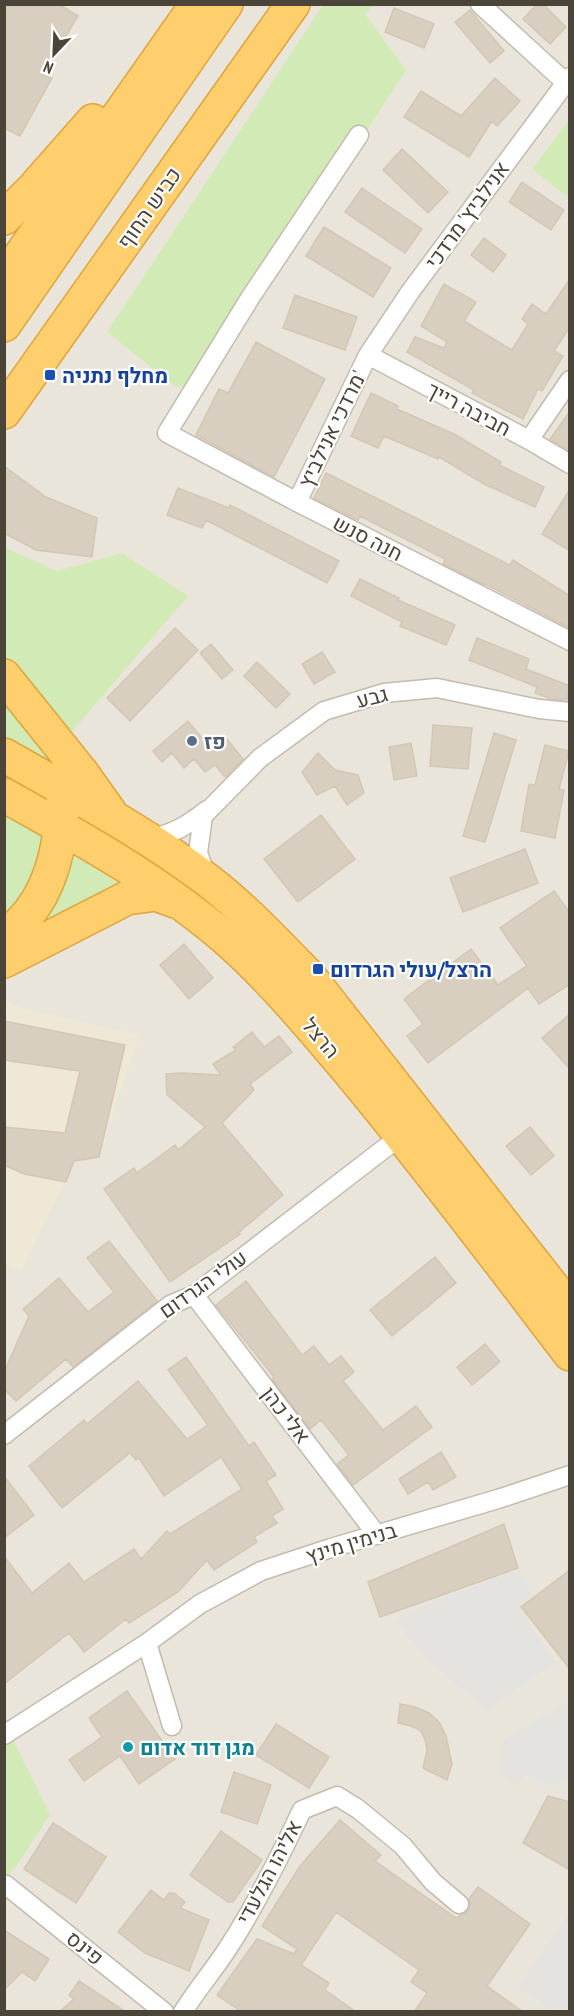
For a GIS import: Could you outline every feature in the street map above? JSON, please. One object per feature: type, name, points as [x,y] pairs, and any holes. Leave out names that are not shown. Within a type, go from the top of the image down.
[{"type":"highway","points":[[4,218],[33,189],[196,4]]},
{"type":"highway","points":[[4,279],[196,4]]},
{"type":"highway","points":[[4,325],[226,4]]},
{"type":"highway","name":"כביש החוף","points":[[4,412],[293,4]]},
{"type":"highway","points":[[4,438],[47,352]]},
{"type":"highway","points":[[4,676],[82,773],[113,818]]},
{"type":"highway","name":"הרצל","points":[[4,754],[113,818],[210,883],[246,913],[309,976],[570,1309]]},
{"type":"highway","points":[[4,936],[25,919],[47,885],[60,826],[62,806],[60,787]]},
{"type":"highway","name":"הרצל","points":[[4,795],[133,870],[183,905],[230,943],[287,997],[402,1135],[570,1354]]},
{"type":"highway","points":[[4,961],[128,898],[156,894],[183,905]]},
{"type":"street","points":[[480,4],[568,80]]},
{"type":"street","name":"אנילביץ' מרדכי","points":[[368,355],[410,292],[568,80]]},
{"type":"street","name":"חנה סנש","points":[[359,135],[250,298],[167,433],[570,641]]},
{"type":"street","name":"חביבה רייך","points":[[368,355],[570,464]]},
{"type":"street","name":"מרדכי אנילביץ'","points":[[297,502],[368,355]]},
{"type":"street","points":[[529,440],[570,380]]},
{"type":"street","name":"גבע","points":[[210,883],[198,853],[203,816],[261,758],[324,711],[376,695],[410,689],[437,688],[539,710],[570,712]]},
{"type":"street","name":"גבע","points":[[146,840],[179,830],[209,809]]},
{"type":"street","name":"עולי הגרדום","points":[[4,1435],[170,1305],[194,1295],[402,1135]]},
{"type":"street","name":"אלי כהן","points":[[194,1295],[377,1535]]},
{"type":"street","name":"בנימין מינץ","points":[[4,1735],[147,1643],[200,1604],[261,1571],[570,1475]]},
{"type":"street","points":[[147,1643],[172,1726]]},
{"type":"street","name":"אליהו הגלעדי","points":[[183,2012],[196,1990],[228,1948],[281,1853],[302,1810],[328,1799],[337,1796],[358,1809],[403,1846],[433,1882],[459,1904]]},
{"type":"street","name":"פינס","points":[[5,1885],[162,2011]]},
{"type":"shaded area","points":[[5,5],[569,5],[569,2011],[5,2011]]},
{"type":"shaded area","points":[[4,1000],[21,1008],[139,1035],[99,1157],[74,1161],[22,1271],[5,1264]]},
{"type":"shaded area","points":[[519,1569],[532,1595],[518,1608],[556,1662],[487,1711],[430,1662],[394,1620],[445,1597]]},
{"type":"shaded area","points":[[569,1701],[569,1778],[550,1787],[526,1775],[517,1785],[500,1774],[503,1740]]},
{"type":"shaded area","points":[[568,1914],[570,1915],[569,2011],[553,2011],[517,1987]]},
{"type":"green space","points":[[323,5],[374,5],[365,14],[406,70],[201,388],[175,386],[107,332]]},
{"type":"green space","points":[[569,120],[569,198],[532,169]]},
{"type":"green space","points":[[4,547],[57,571],[122,553],[188,596],[70,734],[5,656]]},
{"type":"green space","points":[[4,692],[66,776],[5,737]]},
{"type":"green space","points":[[4,801],[49,828],[46,861],[4,925]]},
{"type":"green space","points":[[64,835],[122,872],[126,892],[20,934]]},
{"type":"green space","points":[[4,1722],[50,1815],[5,1879]]},
{"type":"building","points":[[4,4],[59,4],[78,16],[43,74],[52,78],[20,136],[4,128]]},
{"type":"building","points":[[537,4],[543,4],[566,27],[550,44],[523,19]]},
{"type":"building","points":[[394,8],[434,24],[424,48],[385,32]]},
{"type":"building","points":[[470,10],[504,51],[490,63],[455,22]]},
{"type":"building","points":[[495,78],[520,101],[497,126],[492,121],[469,157],[404,117],[421,91],[461,116]]},
{"type":"building","points":[[402,149],[448,192],[428,213],[383,170]]},
{"type":"building","points":[[522,182],[564,210],[551,230],[509,202]]},
{"type":"building","points":[[362,188],[422,229],[405,253],[345,212]]},
{"type":"building","points":[[324,227],[391,268],[373,297],[306,256]]},
{"type":"building","points":[[484,238],[506,255],[493,272],[471,255]]},
{"type":"building","points":[[570,279],[570,327],[554,351],[563,356],[542,391],[538,389],[523,419],[472,393],[474,390],[407,352],[415,337],[444,348],[447,342],[421,326],[444,284],[476,302],[464,321],[512,350],[528,324],[522,319],[532,304],[546,314]]},
{"type":"building","points":[[295,295],[357,317],[345,350],[283,328]]},
{"type":"building","points":[[256,342],[325,379],[274,477],[196,435],[219,389],[228,393]]},
{"type":"building","points":[[371,393],[398,406],[397,409],[454,434],[501,462],[499,465],[544,487],[535,507],[486,485],[439,457],[438,459],[384,436],[378,448],[351,436]]},
{"type":"building","points":[[570,411],[570,451],[550,439]]},
{"type":"building","points":[[4,466],[46,497],[97,518],[92,557],[36,550],[4,533]]},
{"type":"building","points":[[326,473],[510,565],[513,560],[570,596],[570,628],[443,564],[445,559],[360,516],[358,520],[314,498]]},
{"type":"building","points":[[178,488],[229,508],[230,505],[339,561],[327,583],[206,520],[202,528],[167,515]]},
{"type":"building","points":[[570,489],[570,551],[542,534]]},
{"type":"building","points":[[360,579],[399,598],[398,600],[455,625],[446,645],[400,626],[402,622],[351,596]]},
{"type":"building","points":[[175,628],[198,650],[130,721],[107,698]]},
{"type":"building","points":[[477,638],[529,659],[526,669],[570,686],[567,700],[551,699],[535,693],[537,687],[469,660]]},
{"type":"building","points":[[211,644],[233,670],[222,679],[200,653]]},
{"type":"building","points":[[322,652],[335,672],[314,684],[302,664]]},
{"type":"building","points":[[257,662],[290,694],[276,708],[244,676]]},
{"type":"building","points":[[188,721],[213,751],[227,739],[243,759],[225,777],[215,765],[205,772],[194,759],[184,768],[172,753],[162,762],[153,751]]},
{"type":"building","points":[[433,725],[472,728],[468,769],[430,766]]},
{"type":"building","points":[[494,733],[516,740],[485,842],[463,836]]},
{"type":"building","points":[[411,743],[417,776],[394,780],[389,747]]},
{"type":"building","points":[[545,745],[569,751],[559,789],[564,790],[555,838],[521,831],[529,784],[535,785]]},
{"type":"building","points":[[318,753],[335,770],[358,775],[364,793],[347,805],[335,786],[317,795],[302,772]]},
{"type":"building","points":[[321,815],[355,859],[298,902],[264,859]]},
{"type":"building","points":[[525,849],[538,883],[463,912],[450,878]]},
{"type":"building","points":[[554,891],[570,913],[570,984],[539,1004],[528,988],[428,1063],[407,1036],[423,1024],[404,999],[471,949],[498,985],[527,966],[500,928]]},
{"type":"building","points":[[184,944],[213,978],[189,999],[160,965]]},
{"type":"building","points":[[570,1014],[570,1069],[542,1038]]},
{"type":"building","points":[[4,1021],[125,1045],[99,1157],[74,1161],[66,1182],[24,1174],[4,1165],[4,1127],[65,1133],[80,1071],[4,1060]]},
{"type":"building","points":[[252,1032],[264,1047],[279,1036],[292,1052],[250,1084],[254,1090],[222,1123],[283,1195],[238,1233],[240,1234],[170,1282],[104,1189],[134,1168],[137,1173],[175,1145],[178,1150],[205,1127],[167,1095],[166,1074],[221,1075],[213,1064],[236,1050],[233,1047]]},
{"type":"building","points":[[530,1127],[554,1156],[531,1175],[506,1146]]},
{"type":"building","points":[[109,1241],[157,1301],[73,1367],[66,1359],[16,1401],[4,1389],[4,1372],[29,1316],[23,1309],[59,1278],[88,1312],[114,1292],[87,1258]]},
{"type":"building","points":[[435,1257],[456,1283],[392,1336],[370,1310]]},
{"type":"building","points":[[246,1281],[302,1355],[314,1346],[329,1365],[341,1356],[354,1372],[343,1381],[383,1430],[416,1406],[432,1427],[353,1485],[337,1464],[349,1455],[321,1420],[310,1429],[272,1379],[274,1377],[216,1305]]},
{"type":"building","points":[[485,1344],[500,1362],[472,1385],[457,1367]]},
{"type":"building","points":[[186,1357],[249,1446],[254,1442],[276,1475],[266,1481],[283,1509],[272,1516],[277,1523],[254,1537],[257,1542],[214,1570],[207,1560],[178,1592],[129,1623],[126,1619],[84,1652],[69,1633],[4,1684],[4,1556],[32,1593],[69,1563],[84,1582],[134,1549],[141,1559],[167,1531],[170,1534],[242,1489],[221,1457],[164,1496],[139,1458],[136,1460],[130,1453],[62,1508],[29,1466],[84,1420],[87,1424],[138,1381],[187,1439],[208,1425],[168,1370]]},
{"type":"building","points":[[441,1452],[456,1477],[433,1490],[428,1482],[408,1494],[399,1479]]},
{"type":"building","points":[[4,1476],[34,1515],[4,1538]]},
{"type":"building","points":[[504,1524],[518,1568],[380,1617],[368,1582]]},
{"type":"building","points":[[570,1570],[570,1669],[521,1607]]},
{"type":"building","name":"מגן דוד אדום","points":[[127,1691],[175,1759],[139,1784],[120,1756],[84,1781],[69,1760],[102,1737],[89,1718]]},
{"type":"building","points":[[400,1704],[429,1713],[439,1722],[446,1736],[452,1764],[447,1780],[423,1768],[427,1750],[425,1739],[420,1730],[398,1723]]},
{"type":"building","points":[[276,1724],[329,1757],[309,1788],[256,1755]]},
{"type":"building","points":[[234,1772],[271,1785],[257,1824],[221,1812]]},
{"type":"building","points":[[548,1796],[570,1802],[570,1870],[523,1843]]},
{"type":"building","points":[[340,1820],[381,1855],[375,1861],[456,1918],[468,1911],[469,1899],[478,1887],[530,1924],[487,1986],[523,2012],[414,2012],[427,1993],[411,1982],[419,1970],[336,1912],[301,1965],[329,1983],[325,1990],[356,2012],[242,2012],[217,1995],[257,1939],[294,1954],[297,1949],[262,1926],[300,1866]]},
{"type":"building","points":[[53,1823],[106,1857],[76,1903],[24,1869]]},
{"type":"building","points":[[221,1831],[262,1860],[233,1902],[228,1902],[190,1875]]},
{"type":"building","points":[[151,1890],[164,1900],[169,1893],[174,1893],[185,1902],[180,1908],[209,1920],[189,1971],[145,1953],[118,1932]]},
{"type":"building","points":[[4,1930],[49,1959],[35,1981],[22,1972],[4,1990]]},
{"type":"building","points":[[79,1981],[126,2012],[59,2012],[74,1999],[69,1995]]},
{"type":"place","name":"מחלף נתניה","points":[[50,375]]},
{"type":"place","name":"פז","points":[[192,741]]},
{"type":"place","name":"הרצל/עולי הגרדום","points":[[318,969]]},
{"type":"place","name":"מגן דוד אדום","points":[[128,1747]]}]
